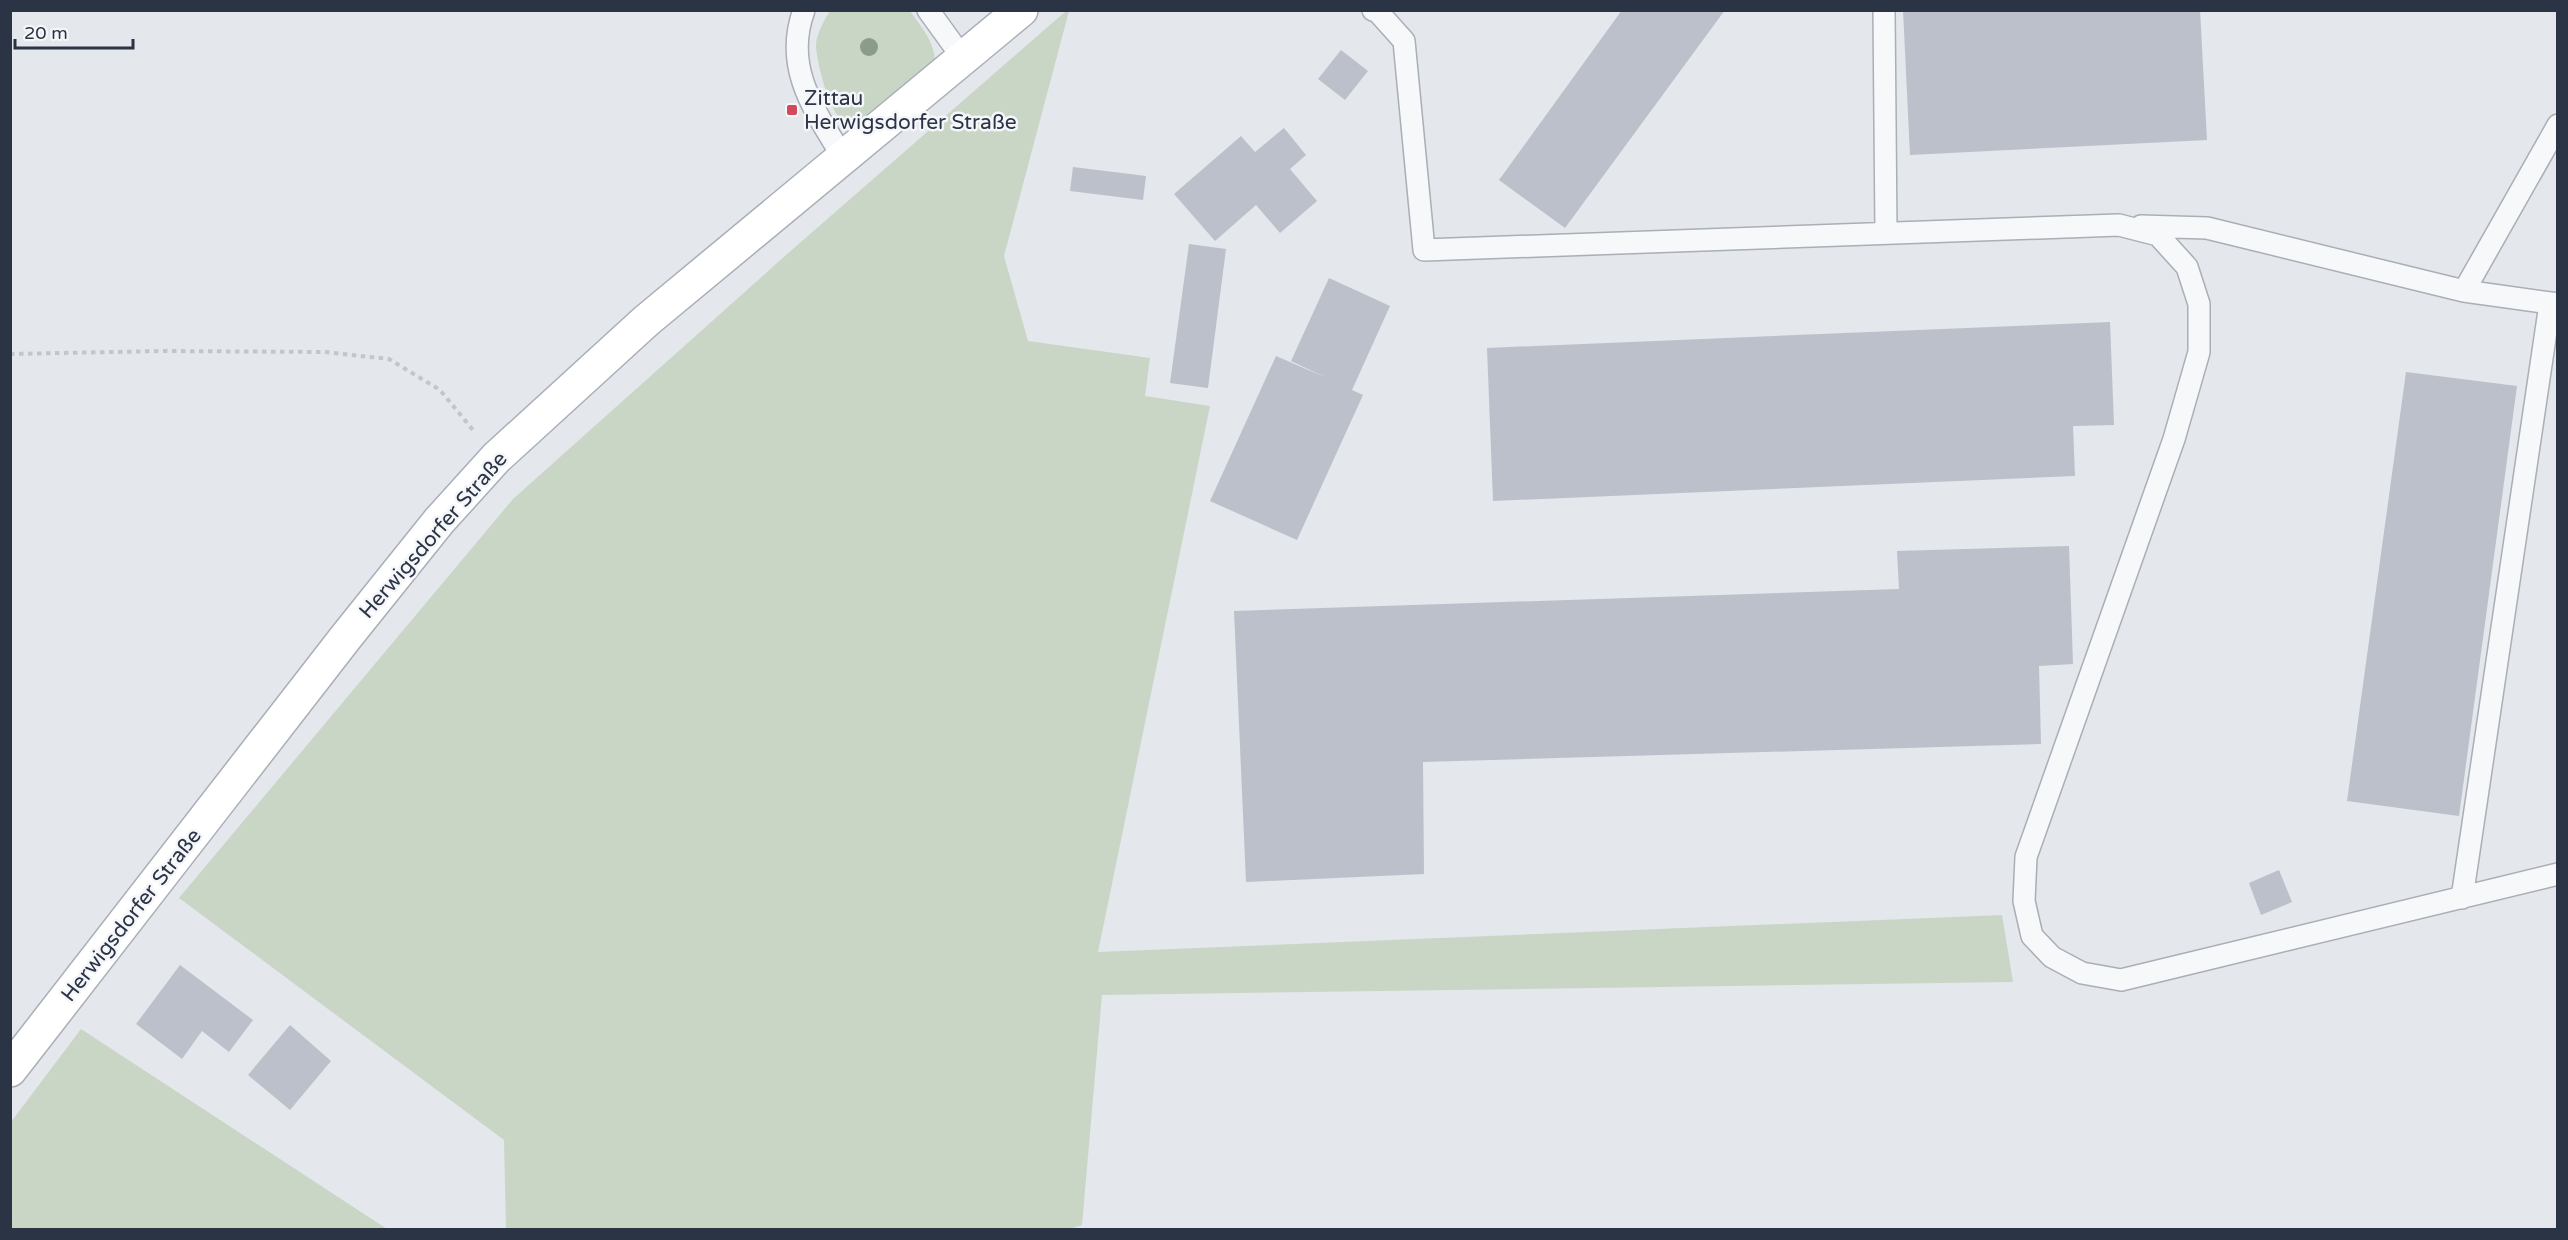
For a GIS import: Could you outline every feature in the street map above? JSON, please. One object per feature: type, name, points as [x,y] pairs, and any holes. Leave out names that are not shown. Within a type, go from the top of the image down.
[{"type":"street","name":"Herwigsdorfer Straße","points":[[10,1070],[346,637],[440,521],[496,458],[646,321],[1021,10]]},
{"type":"lane","points":[[804,10],[797,30],[798,68],[811,105],[843,157]]},
{"type":"lane","points":[[928,10],[962,57]]},
{"type":"lane","points":[[1373,10],[1404,41],[1424,250],[2119,225],[2207,228],[2464,291],[2554,304],[2462,898]]},
{"type":"lane","points":[[1884,10],[1886,233]]},
{"type":"lane","points":[[2464,291],[2558,125]]},
{"type":"lane","points":[[2119,225],[2158,235],[2187,267],[2199,304],[2199,352],[2174,439],[2026,857],[2024,901],[2032,936],[2052,957],[2082,973],[2121,980],[2558,874]]},
{"type":"path","points":[[10,354],[164,351],[325,352],[389,358],[440,390],[496,458]]},
{"type":"green space","points":[[830,11],[910,11],[931,43],[935,57],[934,64],[866,121],[855,124],[846,123],[833,108],[821,75],[817,54],[817,37]]},
{"type":"green space","points":[[1066,11],[1069,11],[1004,256],[1028,341],[1150,358],[1145,396],[1210,406],[1098,952],[2002,915],[2013,982],[1102,995],[1082,1225],[1070,1229],[506,1230],[504,1140],[179,898],[513,499],[786,255]]},
{"type":"green space","points":[[81,1029],[387,1229],[11,1229],[11,1122]]},
{"type":"building","points":[[1622,10],[1725,10],[1565,228],[1499,180]]},
{"type":"building","points":[[1903,10],[2200,10],[2207,140],[1910,155]]},
{"type":"building","points":[[1341,50],[1368,71],[1345,100],[1318,79]]},
{"type":"building","points":[[1284,128],[1306,155],[1290,169],[1317,201],[1280,233],[1256,205],[1215,241],[1174,194],[1241,136],[1255,152]]},
{"type":"building","points":[[1073,167],[1146,176],[1143,200],[1070,191]]},
{"type":"building","points":[[1189,244],[1226,249],[1208,388],[1170,383]]},
{"type":"building","points":[[1329,278],[1390,306],[1352,390],[1363,395],[1297,540],[1210,501],[1276,356],[1327,378],[1291,361]]},
{"type":"building","points":[[2110,322],[2114,425],[2073,426],[2075,476],[1493,501],[1487,348]]},
{"type":"building","points":[[2406,372],[2517,386],[2459,816],[2347,801]]},
{"type":"building","points":[[2069,546],[2073,664],[2039,666],[2041,744],[1423,762],[1424,874],[1246,882],[1234,611],[1899,589],[1897,551]]},
{"type":"building","points":[[2279,870],[2292,902],[2261,915],[2249,883]]},
{"type":"building","points":[[180,965],[253,1020],[229,1052],[202,1031],[182,1059],[136,1024]]},
{"type":"building","points":[[290,1025],[331,1061],[290,1110],[248,1075]]},
{"type":"place","name":"Zittau Herwigsdorfer Straße","points":[[792,110]]}]
